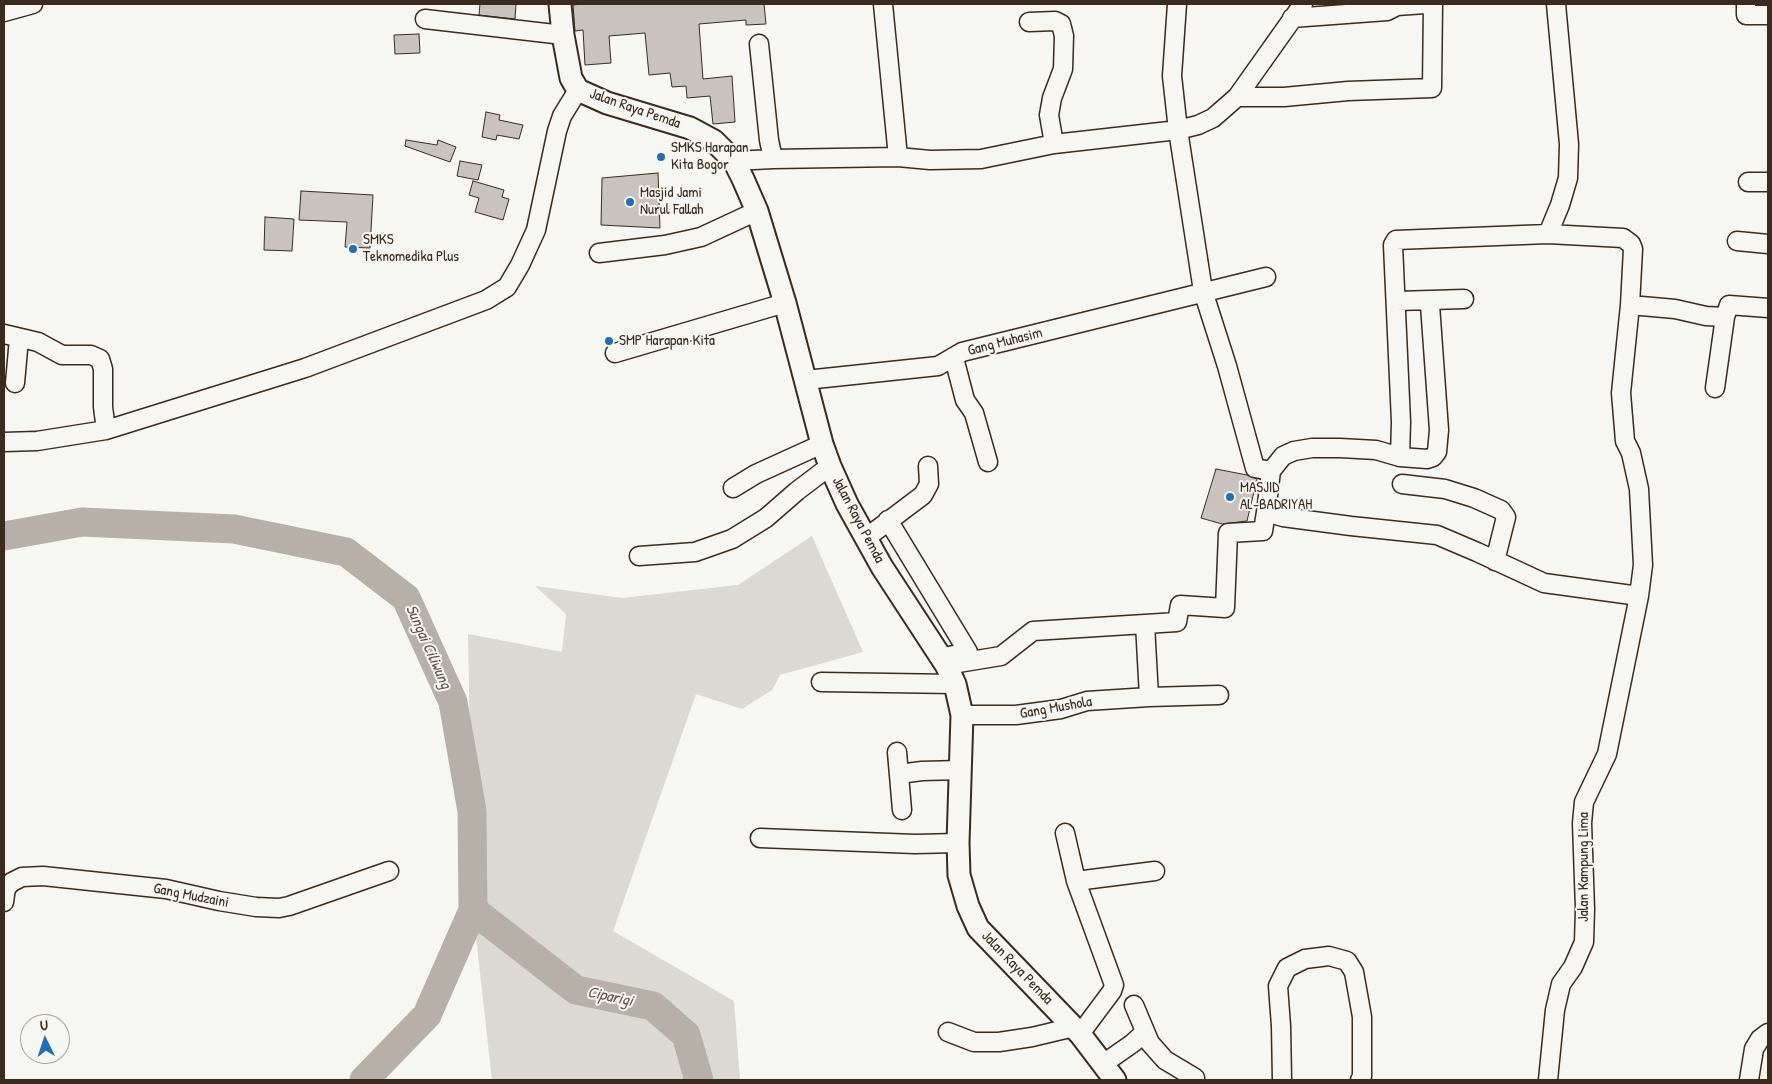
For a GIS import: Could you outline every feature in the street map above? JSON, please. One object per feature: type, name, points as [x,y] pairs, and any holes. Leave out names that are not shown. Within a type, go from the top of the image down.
[{"type":"main road","name":"Jalan Raya Pemda","points":[[560,4],[563,36],[571,78],[578,90],[607,103],[690,128],[714,141],[734,161],[757,211],[785,303],[822,444],[830,466],[847,504],[882,567],[944,662],[955,684],[962,715],[958,843],[959,875],[968,906],[978,928],[1077,1030],[1109,1075]]},
{"type":"street","points":[[4,12],[33,4]]},
{"type":"street","points":[[883,4],[898,157]]},
{"type":"street","points":[[1177,4],[1172,76],[1178,130],[1203,291],[1255,468],[1271,471]]},
{"type":"street","points":[[734,161],[898,157],[930,160],[981,159],[1054,144],[1178,130],[1198,125],[1213,118],[1237,97],[1303,4]]},
{"type":"street","points":[[1292,18],[1387,11],[1397,6],[1425,4]]},
{"type":"street","points":[[1237,97],[1275,97],[1348,90],[1432,88],[1433,4]]},
{"type":"street","points":[[1400,457],[1401,422],[1393,245],[1396,240],[1548,234],[1560,205],[1568,178],[1569,144],[1556,4]]},
{"type":"street","points":[[1746,4],[1746,15],[1768,15]]},
{"type":"street","points":[[424,20],[563,36]]},
{"type":"street","points":[[1029,22],[1054,21],[1061,24],[1064,36],[1063,69],[1052,98],[1050,115],[1054,144]]},
{"type":"street","points":[[759,44],[769,140],[773,159]]},
{"type":"street","points":[[4,442],[37,440],[106,430],[305,368],[486,300],[507,287],[520,265],[536,230],[557,131],[562,116],[578,90]]},
{"type":"street","points":[[1748,182],[1768,182]]},
{"type":"street","points":[[598,254],[665,245],[701,237],[757,211]]},
{"type":"street","name":"Jalan Kampung Lima","points":[[1548,234],[1623,238],[1631,244],[1633,250],[1630,305],[1621,393],[1624,441],[1631,453],[1638,489],[1643,565],[1607,754],[1584,802],[1582,823],[1585,909],[1584,942],[1573,967],[1561,984],[1555,1010],[1548,1080]]},
{"type":"street","points":[[1737,241],[1768,244]]},
{"type":"street","name":"Gang Muhasim","points":[[806,380],[938,366],[962,352],[1266,277]]},
{"type":"street","points":[[1397,301],[1464,299]]},
{"type":"street","points":[[615,353],[785,303]]},
{"type":"street","points":[[944,662],[1001,656],[1033,631],[1177,622],[1180,605],[1225,608],[1228,534],[1263,531],[1271,471],[1284,456],[1294,451],[1312,448],[1376,450],[1400,457],[1427,459],[1433,457],[1437,452],[1439,430],[1430,305]]},
{"type":"street","points":[[1630,305],[1675,309],[1725,318]]},
{"type":"street","points":[[1715,388],[1725,318],[1730,305],[1768,308]]},
{"type":"street","points":[[15,382],[11,336],[38,342],[62,355],[90,355],[100,359],[103,369],[103,407],[106,430]]},
{"type":"street","points":[[954,358],[965,400],[974,413],[988,462]]},
{"type":"street","points":[[733,488],[756,474],[822,444]]},
{"type":"street","points":[[639,556],[695,552],[732,538],[766,518],[830,466]]},
{"type":"street","points":[[866,538],[923,495],[929,484],[928,466]]},
{"type":"street","points":[[1402,484],[1445,489],[1474,498],[1501,510],[1506,517],[1495,561]]},
{"type":"street","points":[[1266,512],[1283,517],[1437,535],[1544,583],[1638,596]]},
{"type":"street","points":[[888,520],[968,652],[944,662]]},
{"type":"street","points":[[1146,624],[1149,697]]},
{"type":"street","points":[[822,682],[955,684]]},
{"type":"street","name":"Gang Mushola","points":[[962,715],[1016,715],[1061,710],[1087,701],[1219,695]]},
{"type":"street","points":[[897,752],[902,810]]},
{"type":"street","points":[[899,774],[922,771],[961,770]]},
{"type":"street","points":[[948,1032],[974,1042],[999,1042],[1077,1030],[1112,991],[1114,985],[1076,881],[1065,833]]},
{"type":"street","points":[[760,838],[916,844],[958,843]]},
{"type":"street","points":[[1076,881],[1155,871]]},
{"type":"street","name":"Gang Mudzaini","points":[[4,902],[6,888],[12,882],[22,878],[43,876],[166,889],[219,901],[256,907],[279,908],[389,872]]},
{"type":"street","points":[[1282,1080],[1278,986],[1287,968],[1305,959],[1329,956],[1347,961],[1354,972],[1362,1017],[1362,1077],[1360,1080]]},
{"type":"street","points":[[1134,1004],[1150,1043],[1165,1060],[1195,1078]]},
{"type":"street","points":[[1109,1075],[1133,1043],[1145,1032]]},
{"type":"street","points":[[1749,1080],[1754,1050],[1760,1039],[1768,1033]]},
{"type":"shaded area","points":[[812,536],[863,652],[780,675],[772,690],[742,709],[696,694],[613,931],[734,1001],[740,1080],[492,1080],[473,910],[468,634],[562,652],[566,614],[535,586],[622,598],[738,585]]},
{"type":"building","points":[[480,4],[516,4],[515,19],[479,15]]},
{"type":"building","points":[[764,4],[766,24],[746,25],[746,20],[699,24],[703,79],[732,76],[735,122],[713,124],[710,96],[687,98],[686,86],[672,87],[670,73],[649,75],[645,33],[609,36],[611,63],[585,65],[583,30],[575,31],[573,5]]},
{"type":"building","points":[[419,34],[420,53],[395,54],[394,35]]},
{"type":"building","points":[[486,112],[500,115],[499,120],[523,125],[519,139],[497,135],[496,140],[482,137]]},
{"type":"building","points":[[406,140],[437,145],[438,140],[456,147],[450,162],[405,146]]},
{"type":"building","points":[[460,161],[482,165],[478,180],[457,176]]},
{"type":"building","name":"Masjid Jami Nurul Fallah","points":[[658,173],[660,228],[601,225],[602,178]]},
{"type":"building","points":[[473,181],[504,190],[502,197],[509,199],[503,220],[475,212],[479,198],[469,195]]},
{"type":"building","points":[[301,191],[373,195],[370,248],[345,247],[347,222],[299,220]]},
{"type":"building","points":[[265,217],[294,219],[292,251],[264,250]]},
{"type":"building","name":"MASJID AL-BADRIYAH","points":[[1216,469],[1247,475],[1257,479],[1247,521],[1222,524],[1201,518]]},
{"type":"waterway","name":"Sungai Ciliwung","points":[[4,536],[82,522],[234,529],[346,552],[406,598],[453,702],[472,811],[473,910],[427,1015],[364,1080]]},
{"type":"waterway","name":"Ciparigi","points":[[473,910],[576,990],[653,1006],[686,1035],[699,1080]]},
{"type":"place","name":"SMKS Harapan Kita Bogor","points":[[661,157]]},
{"type":"place","name":"Masjid Jami Nurul Fallah","points":[[630,202]]},
{"type":"place","name":"SMKS Teknomedika Plus","points":[[353,249]]},
{"type":"place","name":"SMP Harapan Kita","points":[[609,341]]},
{"type":"place","name":"MASJID AL-BADRIYAH","points":[[1230,497]]}]
